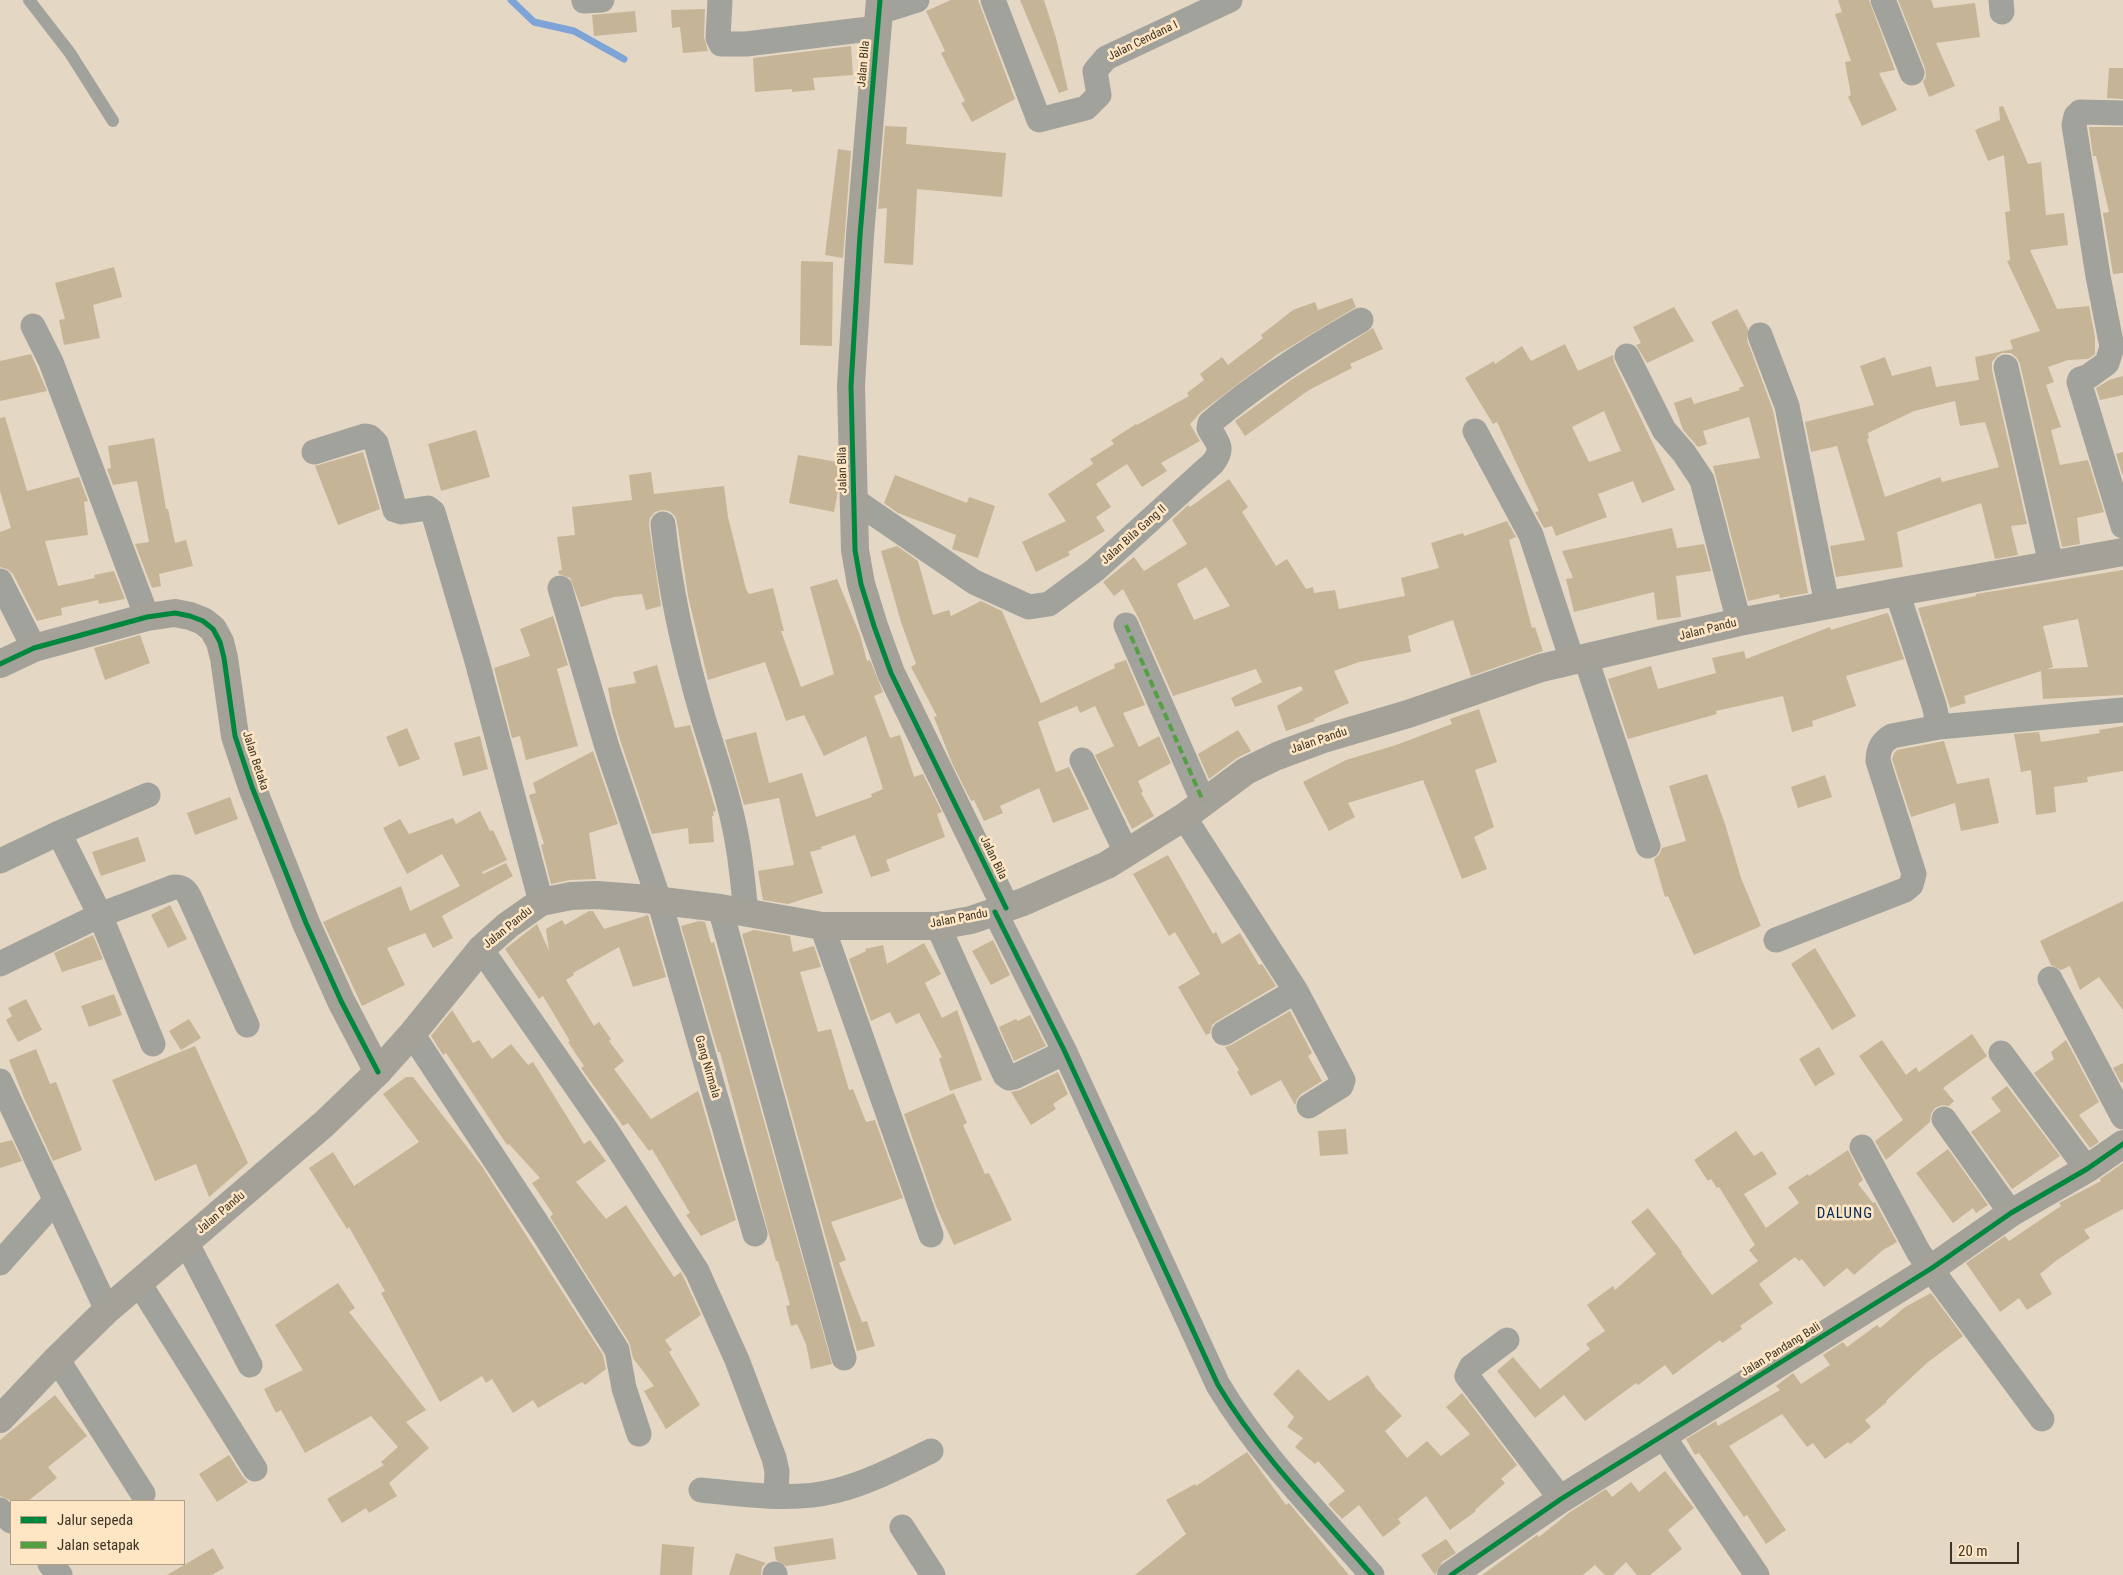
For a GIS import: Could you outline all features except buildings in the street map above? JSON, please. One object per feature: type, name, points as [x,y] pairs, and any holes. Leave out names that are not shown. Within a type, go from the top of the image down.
[{"type":"street","points":[[720,0],[718,38],[721,44],[746,44],[878,13],[917,0]]},
{"type":"street","name":"Jalan Cendana I","points":[[993,0],[1040,120],[1086,108],[1099,94],[1095,71],[1106,58],[1230,0]]},
{"type":"street","points":[[1883,0],[1912,73]]},
{"type":"street","name":"Jalan Bila","points":[[878,13],[860,234],[851,386],[855,550],[874,626],[891,673],[1000,910]]},
{"type":"street","points":[[2123,113],[2080,112],[2076,116],[2074,125],[2098,276],[2112,347],[2107,363],[2089,376],[2080,379],[2079,382],[2123,526]]},
{"type":"street","name":"Jalan Bila Gang II","points":[[854,500],[974,582],[994,593],[1029,607],[1049,604],[1095,570],[1213,463],[1220,452],[1220,446],[1209,428],[1210,423],[1290,362],[1361,320]]},
{"type":"street","points":[[33,326],[51,362],[147,616]]},
{"type":"street","points":[[1760,335],[1787,406],[1827,604]]},
{"type":"street","points":[[1627,356],[1664,430],[1702,480],[1739,622]]},
{"type":"street","points":[[2006,367],[2051,564]]},
{"type":"street","points":[[1475,431],[1530,535],[1648,846]]},
{"type":"street","points":[[314,452],[365,436],[370,437],[376,443],[395,510],[402,512],[428,508],[433,512],[477,661],[541,902]]},
{"type":"street","points":[[663,524],[667,564],[677,612],[703,719],[736,831],[746,913]]},
{"type":"street","name":"Jalan Pandu","points":[[0,1419],[107,1310],[283,1160],[378,1072],[412,1034],[481,949],[508,925],[541,902],[571,896],[597,895],[659,900],[720,908],[822,926],[938,926],[971,920],[1000,910],[1107,865],[1127,854],[1194,809],[1246,771],[1276,756],[1324,739],[1408,714],[1541,668],[1739,622],[1827,604],[2123,552]]},
{"type":"street","points":[[0,581],[34,648]]},
{"type":"street","name":"Gang Nirmala","points":[[560,588],[607,747],[659,900],[755,1234]]},
{"type":"street","points":[[1897,592],[1939,727]]},
{"type":"street","name":"Jalan Betaka","points":[[0,664],[34,648],[147,616],[175,613],[203,621],[213,629],[220,642],[235,736],[252,787],[306,922],[341,1001],[378,1072]]},
{"type":"street","points":[[1126,625],[1194,809],[1296,991],[1343,1080],[1341,1086],[1309,1106]]},
{"type":"street","points":[[1776,940],[1905,890],[1911,885],[1914,874],[1878,761],[1881,745],[1892,736],[1939,727],[2123,710]]},
{"type":"street","points":[[1082,760],[1127,854]]},
{"type":"street","points":[[0,861],[59,832],[148,795]]},
{"type":"street","points":[[59,832],[100,915],[153,1044]]},
{"type":"street","points":[[0,964],[100,915],[174,887],[181,887],[187,891],[247,1025]]},
{"type":"street","points":[[720,908],[844,1358]]},
{"type":"street","points":[[1000,910],[1218,1385],[1231,1407],[1257,1442],[1372,1575]]},
{"type":"street","points":[[822,926],[931,1235]]},
{"type":"street","points":[[938,926],[1005,1075],[1010,1078],[1014,1077],[1055,1056]]},
{"type":"street","points":[[481,949],[607,1131],[697,1271],[737,1360],[774,1458],[777,1471],[776,1496]]},
{"type":"street","points":[[2050,979],[2123,1117]]},
{"type":"street","points":[[1224,1032],[1296,991]]},
{"type":"street","points":[[412,1034],[544,1234],[617,1350],[624,1388],[639,1434]]},
{"type":"street","points":[[2001,1053],[2087,1169]]},
{"type":"street","points":[[0,1081],[107,1310]]},
{"type":"street","points":[[1944,1119],[2012,1213]]},
{"type":"street","name":"Jalan Pandang Bali","points":[[1451,1575],[1561,1500],[1932,1268],[2012,1213],[2087,1169],[2123,1144]]},
{"type":"street","points":[[1862,1147],[1919,1253],[1932,1268],[2042,1419]]},
{"type":"street","points":[[0,1263],[55,1201]]},
{"type":"street","points":[[186,1242],[250,1366]]},
{"type":"street","points":[[139,1283],[255,1468]]},
{"type":"street","points":[[1507,1340],[1471,1367],[1467,1376],[1561,1500]]},
{"type":"street","points":[[57,1359],[142,1494]]},
{"type":"street","points":[[1663,1436],[1757,1575]]},
{"type":"street","points":[[701,1490],[776,1496],[810,1495],[849,1487],[931,1452]]},
{"type":"street","points":[[0,1510],[10,1520]]},
{"type":"street","points":[[902,1527],[933,1575]]},
{"type":"street","points":[[51,1565],[60,1575]]},
{"type":"lane","points":[[29,0],[70,53],[113,121]]},
{"type":"waterway","points":[[511,0],[534,22],[574,31],[624,59]]},
{"type":"marked path","points":[[1126,625],[1203,801]]},
{"type":"cycle path","points":[[880,0],[860,235],[851,386],[855,550],[861,584],[891,673],[1006,908]]},
{"type":"cycle path","points":[[0,664],[34,648],[147,617],[175,613],[203,621],[213,629],[220,642],[224,658],[235,736],[252,787],[306,923],[341,1001],[378,1072]]},
{"type":"cycle path","points":[[995,912],[1064,1050],[1218,1385],[1252,1436],[1271,1460],[1372,1575]]},
{"type":"cycle path","points":[[1451,1575],[1561,1499],[1932,1268],[2011,1213],[2087,1169],[2123,1144]]},
{"type":"district","name":"DALUNG","points":[[1845,1214]]}]
